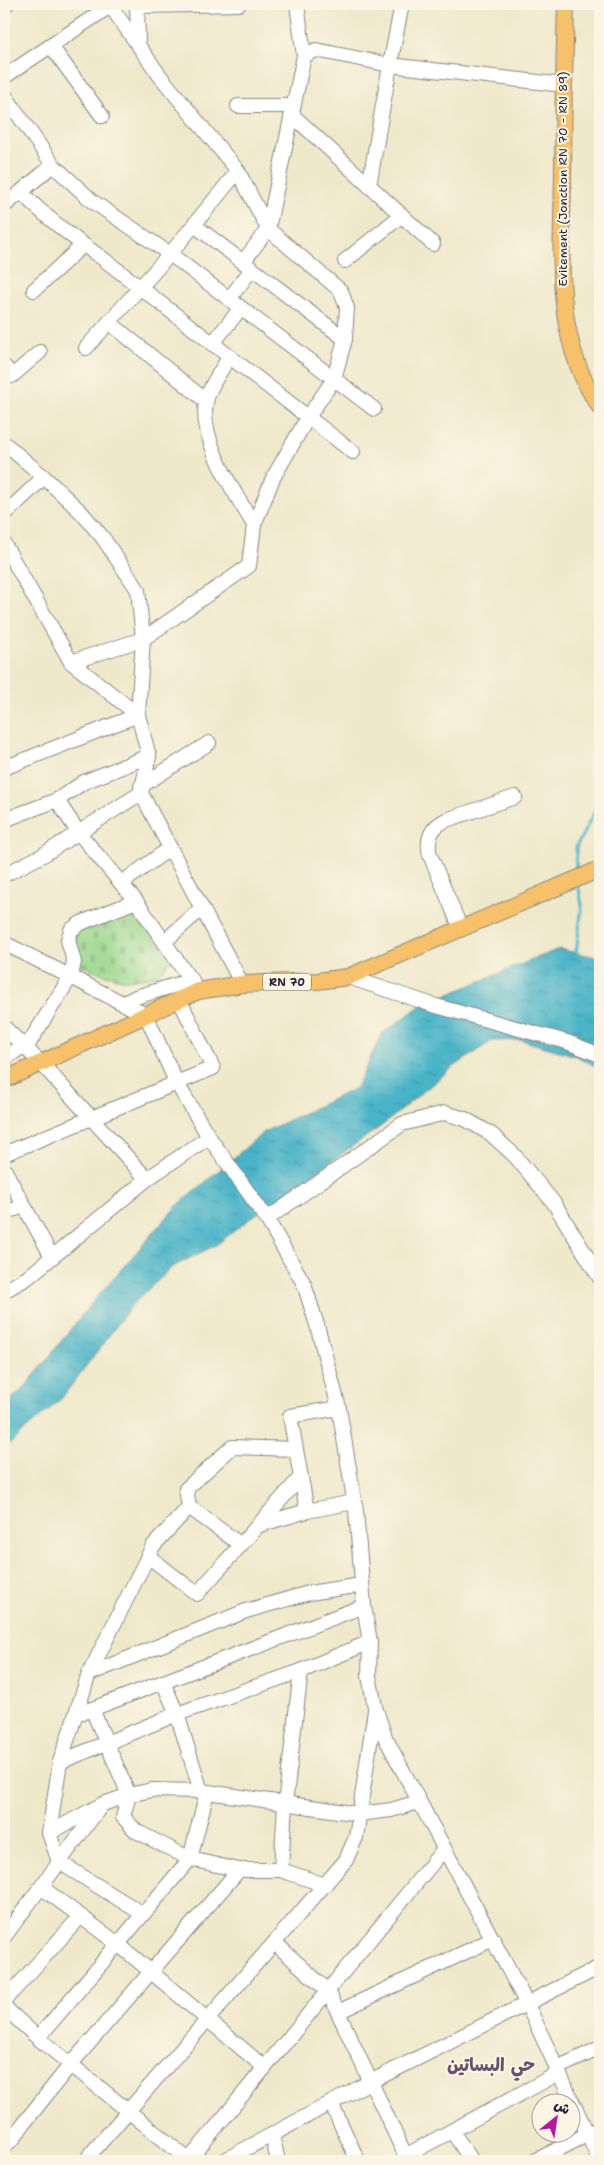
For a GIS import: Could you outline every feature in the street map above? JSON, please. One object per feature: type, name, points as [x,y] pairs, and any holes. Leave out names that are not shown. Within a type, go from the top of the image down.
[{"type":"main road","name":"Evitement (Jonction RN 70 - RN 89)","points":[[566,4],[561,280],[567,329],[578,369],[600,407]]},
{"type":"main road","name":"RN 70","points":[[4,1080],[180,999],[195,986],[317,981],[348,977],[599,870]]},
{"type":"street","points":[[138,41],[137,5],[239,4]]},
{"type":"street","points":[[229,299],[268,229],[304,56],[297,4]]},
{"type":"street","points":[[369,186],[402,4]]},
{"type":"street","points":[[4,77],[110,5],[138,41],[160,76],[238,171],[268,229],[341,291],[347,308],[345,339],[334,379],[308,417],[273,478],[254,525],[249,566],[143,639],[71,662]]},
{"type":"street","points":[[51,46],[102,116]]},
{"type":"street","points":[[304,56],[316,50],[390,65],[564,85]]},
{"type":"street","points":[[4,94],[53,165],[92,201],[170,254],[374,409]]},
{"type":"street","points":[[238,106],[292,110],[369,186],[433,244]]},
{"type":"street","points":[[4,206],[53,165]]},
{"type":"street","points":[[86,348],[170,254],[238,171]]},
{"type":"street","points":[[21,192],[45,217],[353,452]]},
{"type":"street","points":[[345,261],[402,215]]},
{"type":"street","points":[[194,225],[345,339]]},
{"type":"street","points":[[34,290],[83,245]]},
{"type":"street","points":[[212,344],[241,308]]},
{"type":"street","points":[[109,322],[206,401]]},
{"type":"street","points":[[4,366],[12,376],[40,352]]},
{"type":"street","points":[[229,358],[209,390],[206,401],[207,436],[227,480],[254,525]]},
{"type":"street","points":[[4,443],[82,513],[103,538],[138,590],[143,639],[138,714],[150,756],[141,790],[242,984]]},
{"type":"street","points":[[4,515],[44,477]]},
{"type":"street","points":[[4,544],[71,662],[138,714]]},
{"type":"street","points":[[4,768],[138,714]]},
{"type":"street","points":[[4,875],[43,855],[208,743]]},
{"type":"street","points":[[4,820],[57,800],[84,782],[150,756]]},
{"type":"street","points":[[461,929],[430,855],[428,848],[430,834],[439,824],[446,820],[515,797]]},
{"type":"street","points":[[57,800],[78,832],[136,901],[195,986],[136,997],[124,1003]]},
{"type":"street","points":[[122,883],[170,848]]},
{"type":"street","points":[[4,1059],[24,1047],[72,976],[74,962],[68,940],[71,930],[81,923],[136,901]]},
{"type":"street","points":[[164,942],[202,908]]},
{"type":"street","points":[[4,942],[146,1015],[176,1082],[209,1137],[266,1216],[304,1284],[318,1325],[339,1408],[354,1502],[364,1606],[370,1642],[369,1676],[375,1707],[385,1736],[419,1802],[527,2004],[558,2071],[594,2132],[600,2161]]},
{"type":"street","points":[[348,977],[436,1006],[567,1042],[600,1056]]},
{"type":"street","points":[[4,1154],[213,1068],[180,999]]},
{"type":"street","points":[[4,1027],[40,1062],[147,1179]]},
{"type":"street","points":[[266,1216],[402,1124],[445,1113],[465,1118],[491,1134],[515,1156],[554,1203],[600,1278]]},
{"type":"street","points":[[4,1291],[27,1278],[147,1179],[209,1137]]},
{"type":"street","points":[[4,1169],[52,1258]]},
{"type":"street","points":[[4,1213],[24,1206]]},
{"type":"street","points":[[307,1511],[290,1416],[339,1408]]},
{"type":"street","points":[[241,1545],[189,1507],[186,1490],[232,1447],[295,1449]]},
{"type":"street","points":[[148,1556],[197,1594],[301,1477]]},
{"type":"street","points":[[259,1525],[307,1511],[354,1502]]},
{"type":"street","points":[[143,1914],[59,1862],[49,1833],[60,1762],[88,1674],[153,1546],[189,1507]]},
{"type":"street","points":[[88,1674],[246,1611],[309,1594],[362,1585]]},
{"type":"street","points":[[74,1715],[364,1606]]},
{"type":"street","points":[[60,1762],[177,1714],[301,1671],[370,1642]]},
{"type":"street","points":[[280,1870],[285,1804],[301,1671]]},
{"type":"street","points":[[38,2038],[190,1859],[204,1792],[177,1714],[163,1682]]},
{"type":"street","points":[[88,2156],[346,1860],[356,1837],[375,1707]]},
{"type":"street","points":[[92,1709],[129,1795],[123,1817],[136,1831],[190,1859],[239,1870],[280,1870],[325,1885]]},
{"type":"street","points":[[49,1833],[103,1804],[129,1795],[152,1790],[204,1792],[359,1814],[392,1810],[419,1802]]},
{"type":"street","points":[[4,1937],[103,1804]]},
{"type":"street","points":[[4,2007],[38,2038],[189,2161],[444,1849]]},
{"type":"street","points":[[4,2146],[14,2140],[24,2123],[71,2064],[239,1870]]},
{"type":"street","points":[[41,1887],[118,1944],[265,2068]]},
{"type":"street","points":[[4,2000],[80,1917]]},
{"type":"street","points":[[338,2012],[493,1939]]},
{"type":"street","points":[[275,1943],[328,1991],[406,2159],[600,2048]]},
{"type":"street","points":[[223,2161],[370,2082],[600,1967]]},
{"type":"street","points":[[331,2103],[358,2161]]},
{"type":"street","points":[[452,2131],[472,2161]]},
{"type":"street","points":[[535,2161],[594,2132]]},
{"type":"street","points":[[272,2134],[278,2161]]},
{"type":"green space","points":[[133,907],[171,960],[158,976],[126,980],[105,975],[78,963],[75,957],[75,930]]},
{"type":"water","points":[[559,949],[600,958],[600,1069],[577,1056],[521,1040],[492,1041],[449,1070],[384,1124],[252,1217],[216,1245],[172,1267],[132,1305],[61,1399],[4,1449],[4,1406],[26,1386],[90,1305],[176,1207],[264,1132],[356,1088],[382,1034],[420,1006]]},
{"type":"waterway","points":[[576,873],[576,847],[596,809],[600,806]]},
{"type":"waterway","points":[[576,953],[582,905],[578,884]]},
{"type":"district","name":"حي البساتين","points":[[491,2065]]}]
